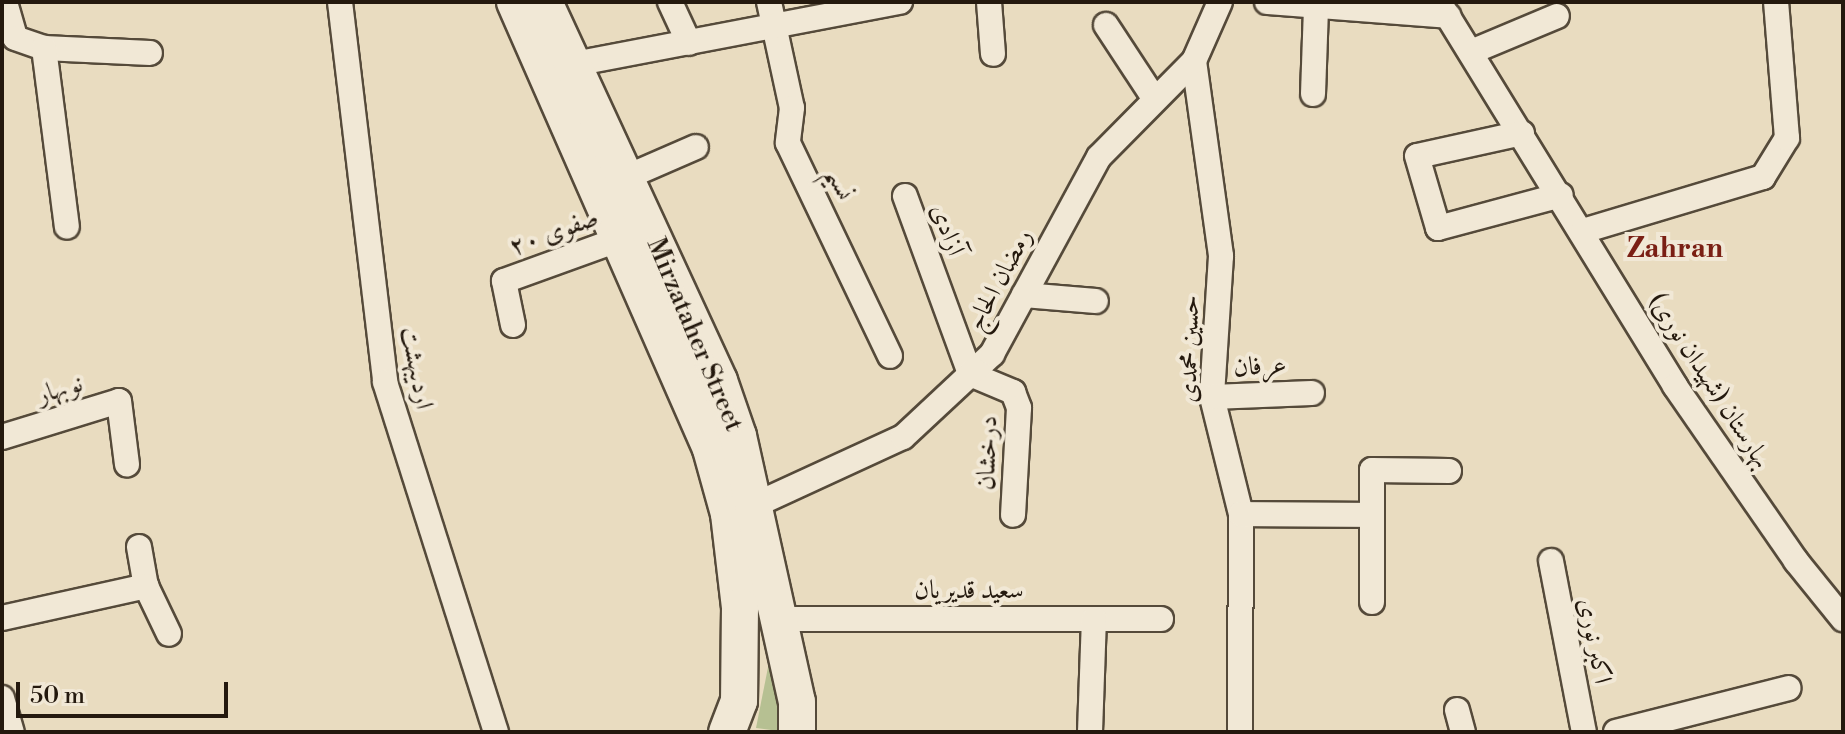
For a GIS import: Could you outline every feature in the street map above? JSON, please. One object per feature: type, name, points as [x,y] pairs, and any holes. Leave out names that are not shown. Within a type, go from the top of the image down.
[{"type":"main road","name":"Mirzataher Street","points":[[515,2],[691,395],[729,514],[742,662],[739,701],[727,732]]},
{"type":"main road","name":"Mirzataher Street","points":[[544,2],[719,381],[755,505],[797,702],[797,732]]},
{"type":"street","points":[[5,2],[15,38],[44,48],[150,53]]},
{"type":"street","name":"اردیبهشت","points":[[340,2],[385,382],[496,732]]},
{"type":"street","points":[[670,2],[689,43]]},
{"type":"street","name":"نسیم","points":[[769,2],[770,29],[792,108],[788,143],[890,356]]},
{"type":"street","points":[[574,64],[900,2]]},
{"type":"street","points":[[989,2],[993,54]]},
{"type":"street","name":"رمضان الحاج","points":[[755,505],[903,437],[992,354],[1099,157],[1154,98],[1194,61],[1220,2]]},
{"type":"street","points":[[1267,2],[1444,9]]},
{"type":"street","points":[[1583,231],[1763,177],[1787,138],[1776,2]]},
{"type":"street","points":[[1313,94],[1316,6]]},
{"type":"street","name":"بهارستان (شهیدان نوری)","points":[[1444,9],[1561,195],[1675,386],[1796,561],[1843,619]]},
{"type":"street","points":[[1471,52],[1557,16]]},
{"type":"street","points":[[1106,25],[1154,98]]},
{"type":"street","points":[[44,48],[67,227]]},
{"type":"street","name":"حسین محمدی","points":[[1194,61],[1221,256],[1212,397],[1241,514],[1240,732]]},
{"type":"street","points":[[1522,133],[1417,156],[1438,228],[1561,195]]},
{"type":"street","points":[[627,177],[696,147]]},
{"type":"street","name":"آزادی","points":[[905,196],[970,374]]},
{"type":"street","name":"صفوی ۲۰","points":[[513,325],[504,281],[620,239]]},
{"type":"street","points":[[1024,295],[1096,301]]},
{"type":"street","name":"درخشان","points":[[970,374],[1013,392],[1019,408],[1013,515]]},
{"type":"street","name":"عرفان","points":[[1212,397],[1312,393]]},
{"type":"street","name":"نوبهار","points":[[2,437],[119,401],[127,464]]},
{"type":"street","points":[[1372,602],[1369,515],[1372,470],[1449,471]]},
{"type":"street","points":[[1241,514],[1369,515]]},
{"type":"street","points":[[139,547],[146,586],[169,634]]},
{"type":"street","name":"اکبر نوری","points":[[1551,561],[1584,732]]},
{"type":"street","points":[[2,618],[146,586]]},
{"type":"street","name":"سعید قدیریان","points":[[777,619],[1161,619]]},
{"type":"street","points":[[1090,732],[1094,619]]},
{"type":"street","points":[[1616,732],[1788,688]]},
{"type":"street","points":[[2,698],[12,732]]},
{"type":"green space","points":[[772,647],[786,732],[756,728]]},
{"type":"district","name":"Zahran","points":[[1675,249]]}]
